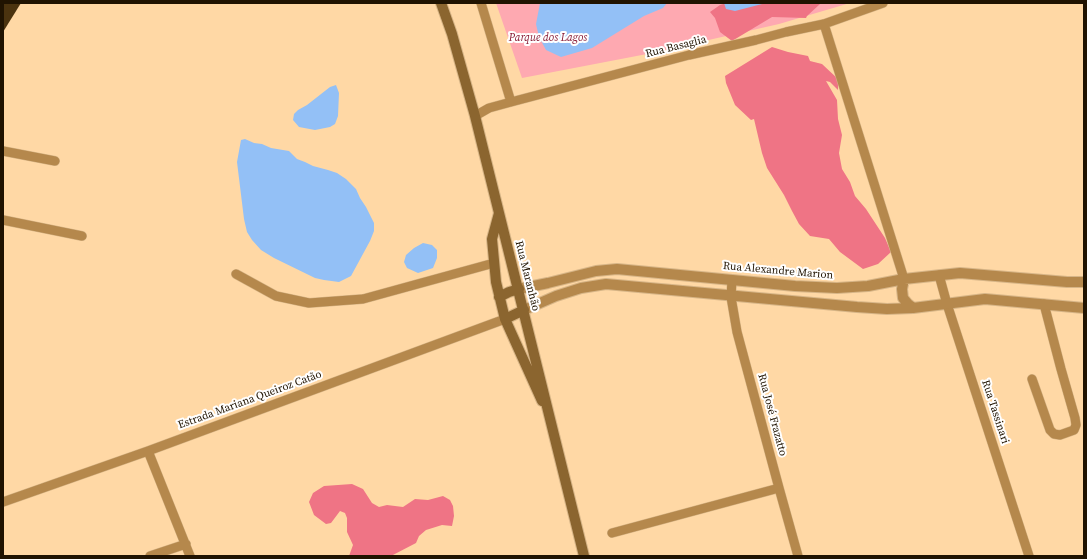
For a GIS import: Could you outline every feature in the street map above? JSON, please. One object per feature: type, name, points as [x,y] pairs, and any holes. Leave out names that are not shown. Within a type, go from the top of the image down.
[{"type":"main road","name":"Rua Maranhão","points":[[441,3],[452,34],[500,212],[584,556]]},
{"type":"main road","points":[[500,212],[492,239],[499,297],[505,319],[551,421]]},
{"type":"main road","points":[[499,297],[518,289]]},
{"type":"main road","points":[[505,319],[524,310]]},
{"type":"street","points":[[481,3],[511,102]]},
{"type":"street","name":"Rua Basaglia","points":[[475,116],[489,108],[689,55],[824,24],[883,3]]},
{"type":"street","points":[[824,24],[904,279],[902,289],[903,298],[914,308]]},
{"type":"street","points":[[3,151],[55,161]]},
{"type":"street","points":[[3,220],[82,236]]},
{"type":"street","points":[[236,274],[276,296],[309,303],[363,299],[494,263]]},
{"type":"street","name":"Rua Alexandre Marion","points":[[518,289],[596,271],[617,269],[795,286],[837,288],[868,286],[904,279],[960,273],[1067,282],[1084,282]]},
{"type":"street","name":"Rua Tassinari","points":[[939,275],[947,304],[1029,556]]},
{"type":"street","name":"Rua José Frazatto","points":[[732,280],[731,296],[737,332],[798,556]]},
{"type":"street","points":[[524,310],[556,296],[581,288],[606,284],[857,308],[914,308],[986,300],[1084,308]]},
{"type":"street","points":[[1032,379],[1050,430],[1054,434],[1060,435],[1074,430],[1076,425],[1075,418],[1044,304]]},
{"type":"street","name":"Estrada Mariana Queiroz Catão","points":[[3,502],[148,451],[505,319]]},
{"type":"street","points":[[148,451],[190,556]]},
{"type":"street","points":[[612,533],[779,488]]},
{"type":"street","points":[[150,556],[186,544]]},
{"type":"green space","name":"Parque dos Lagos","points":[[496,3],[850,3],[779,24],[647,54],[522,78]]},
{"type":"shaded area","points":[[727,3],[826,3],[820,4],[806,18],[772,17],[732,41],[720,32],[715,18],[710,12],[720,5]]},
{"type":"shaded area","points":[[772,47],[808,56],[810,61],[822,64],[838,79],[838,90],[830,82],[826,81],[837,100],[838,119],[842,135],[839,153],[842,169],[850,182],[855,196],[866,209],[885,238],[891,252],[878,264],[863,269],[840,252],[829,239],[810,236],[799,224],[784,195],[767,168],[754,119],[751,120],[735,105],[726,83],[725,76]]},
{"type":"shaded area","points":[[352,484],[363,489],[372,503],[379,507],[387,505],[403,507],[415,499],[428,500],[443,496],[450,500],[453,506],[454,516],[452,526],[442,525],[426,530],[419,536],[416,543],[391,556],[349,556],[353,545],[347,532],[347,518],[345,513],[340,511],[331,523],[326,524],[314,515],[309,502],[313,493],[324,486]]},
{"type":"water","points":[[540,3],[667,3],[663,8],[644,16],[592,48],[561,57],[546,50],[539,37],[536,24]]},
{"type":"water","points":[[724,3],[766,3],[735,11],[726,9]]},
{"type":"water","points":[[336,85],[339,93],[338,116],[335,124],[330,127],[315,130],[299,127],[293,120],[294,114],[330,87]]},
{"type":"water","points":[[245,139],[271,148],[289,151],[297,159],[313,166],[337,173],[346,179],[356,189],[374,223],[374,231],[351,276],[339,282],[315,278],[274,258],[261,250],[252,240],[247,232],[244,219],[237,162],[241,140]]},
{"type":"water","points":[[423,243],[432,245],[437,250],[437,258],[433,268],[418,273],[407,268],[404,262],[406,255]]},
{"type":"building","points":[[3,3],[21,3],[3,32]]}]
